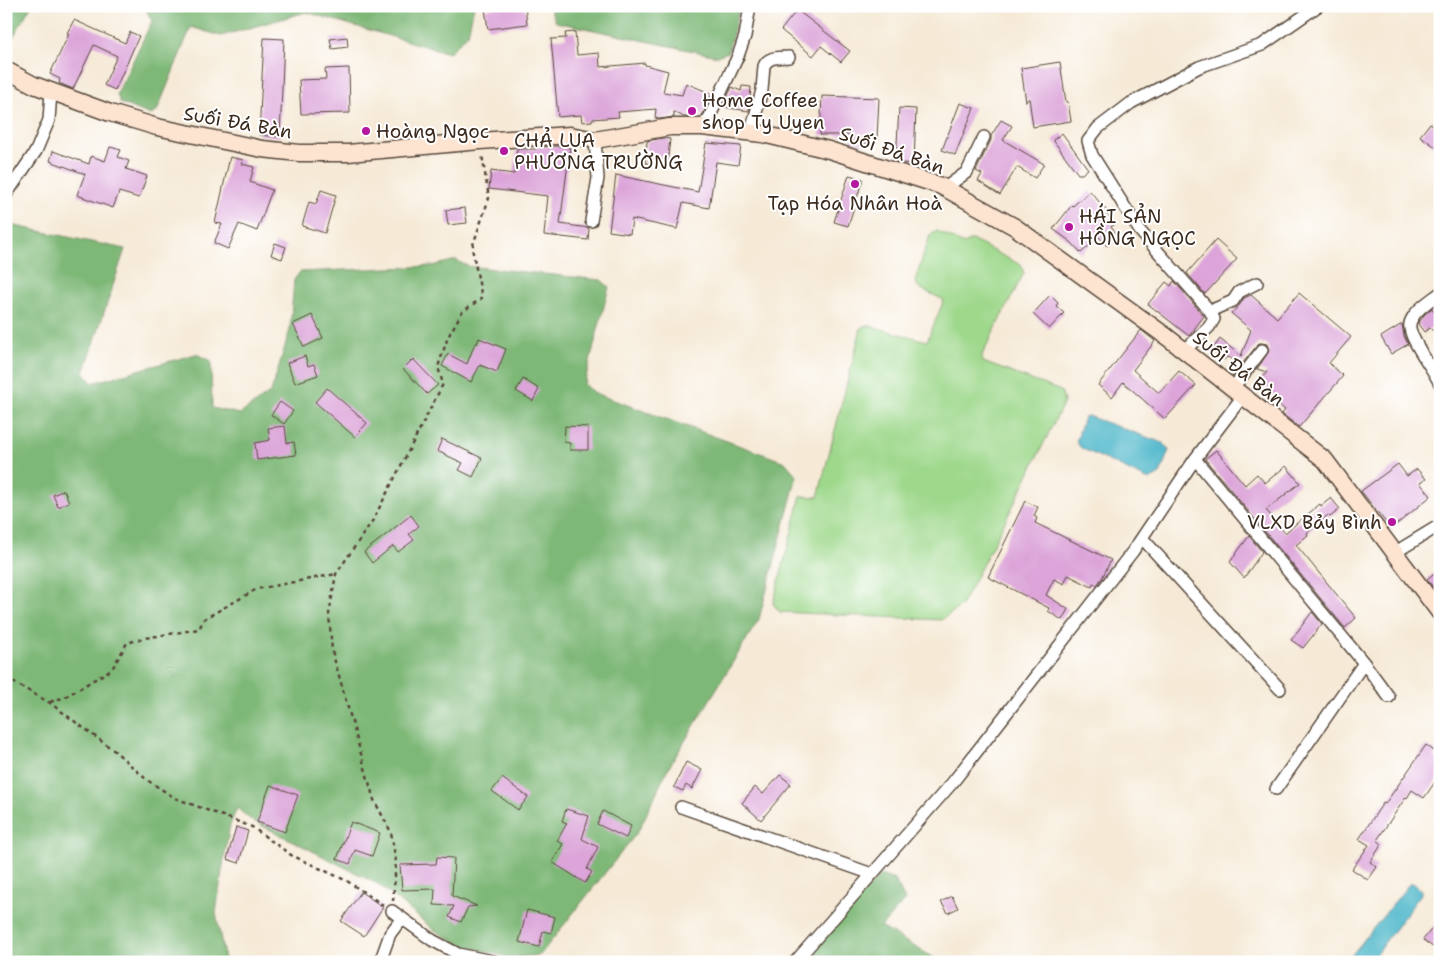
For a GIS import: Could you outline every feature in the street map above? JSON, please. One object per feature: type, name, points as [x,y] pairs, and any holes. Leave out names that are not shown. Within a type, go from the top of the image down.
[{"type":"street","points":[[702,127],[709,118],[738,56],[745,36],[750,6]]},
{"type":"street","points":[[1184,351],[1209,328],[1214,319],[1210,311],[1140,231],[1092,155],[1088,141],[1098,128],[1131,103],[1199,67],[1262,45],[1318,6]]},
{"type":"street","points":[[751,132],[762,90],[765,62],[768,59],[789,57]]},
{"type":"street","name":"Suối Đá Bàn","points":[[6,70],[52,92],[110,113],[157,127],[262,150],[299,153],[348,153],[480,141],[570,136],[595,140],[670,127],[702,127],[751,132],[829,150],[945,188],[1015,227],[1184,351],[1325,460],[1440,613]]},
{"type":"street","points":[[6,195],[36,151],[49,120],[52,92]]},
{"type":"street","points":[[945,188],[967,172],[984,137]]},
{"type":"street","points":[[590,221],[598,178],[595,140]]},
{"type":"street","points":[[1210,311],[1233,301],[1239,292],[1257,283]]},
{"type":"street","points":[[1440,292],[1416,312],[1410,324],[1413,337],[1440,384]]},
{"type":"street","points":[[795,962],[952,782],[1142,538],[1238,392],[1262,350]]},
{"type":"street","points":[[1195,458],[1364,663],[1389,697]]},
{"type":"street","points":[[1394,553],[1440,525]]},
{"type":"street","points":[[1142,538],[1280,689]]},
{"type":"street","points":[[1276,789],[1364,663]]},
{"type":"street","points":[[681,807],[872,874]]},
{"type":"street","points":[[380,962],[397,914],[432,940],[458,954],[497,962]]},
{"type":"path","points":[[397,914],[396,862],[391,832],[374,800],[332,651],[329,614],[336,574],[373,520],[443,384],[438,368],[448,337],[462,312],[482,298],[472,248],[489,198],[480,141]]},
{"type":"path","points":[[50,702],[65,697],[112,669],[127,643],[199,628],[204,618],[258,589],[336,574]]},
{"type":"path","points":[[6,678],[50,702],[116,752],[147,780],[175,798],[252,827],[291,855],[347,881],[397,914]]},
{"type":"green space","points":[[6,6],[31,6],[6,49]]},
{"type":"green space","points":[[144,6],[474,6],[468,34],[449,53],[306,12],[221,36],[191,27],[157,111],[151,115],[120,103],[117,94],[152,21]]},
{"type":"green space","points":[[549,6],[740,6],[728,52],[717,56],[556,22]]},
{"type":"green space","points":[[6,224],[125,249],[84,373],[92,383],[196,354],[211,361],[212,408],[240,414],[271,392],[290,330],[294,280],[300,272],[433,266],[456,260],[467,266],[601,280],[609,287],[584,384],[594,393],[785,462],[797,476],[759,619],[666,772],[639,830],[540,955],[511,958],[461,945],[434,930],[378,884],[251,820],[237,808],[230,825],[216,913],[225,962],[6,962]]},
{"type":"green space","points":[[937,231],[964,244],[972,240],[1021,265],[1024,273],[982,355],[983,362],[1061,391],[1064,402],[961,606],[941,620],[780,612],[773,604],[801,496],[818,497],[861,328],[866,325],[927,341],[944,300],[919,288],[915,281],[930,235]]},
{"type":"green space","points":[[880,875],[895,880],[905,900],[881,927],[941,962],[801,962]]},
{"type":"water","points":[[1088,416],[1163,443],[1169,450],[1160,474],[1149,480],[1081,448],[1076,442],[1084,417]]},
{"type":"water","points":[[1413,883],[1421,890],[1421,894],[1370,962],[1346,962],[1409,884]]},
{"type":"building","points":[[525,6],[527,24],[488,29],[485,9]]},
{"type":"building","points":[[797,10],[850,51],[841,62],[821,46],[813,56],[781,30]]},
{"type":"building","points":[[74,20],[125,43],[130,32],[139,36],[115,90],[104,85],[117,56],[94,45],[73,89],[59,83],[60,79],[50,74]]},
{"type":"building","points":[[575,32],[577,55],[599,53],[600,67],[645,63],[645,65],[668,71],[663,92],[682,95],[686,83],[712,94],[703,114],[700,117],[684,117],[674,112],[674,117],[659,119],[655,118],[656,109],[618,112],[619,117],[592,119],[592,121],[582,122],[581,115],[558,117],[551,39],[566,38],[565,33]]},
{"type":"building","points":[[347,37],[348,47],[332,49],[330,39]]},
{"type":"building","points":[[264,38],[284,39],[280,137],[259,135]]},
{"type":"building","points":[[1060,62],[1071,121],[1033,127],[1029,98],[1026,102],[1021,68]]},
{"type":"building","points":[[349,68],[350,113],[301,114],[299,80],[326,79],[325,69]]},
{"type":"building","points":[[742,86],[751,87],[749,111],[723,106],[732,87],[741,91]]},
{"type":"building","points":[[822,96],[879,98],[877,138],[868,138],[868,143],[852,143],[852,135],[820,135]]},
{"type":"building","points":[[960,103],[974,108],[955,155],[942,150]]},
{"type":"building","points":[[899,108],[916,109],[914,164],[896,161]]},
{"type":"building","points":[[1001,120],[1012,126],[1003,140],[1044,164],[1035,178],[1017,167],[1000,195],[978,181],[982,174],[976,171],[991,140],[991,136]]},
{"type":"building","points":[[1430,123],[1440,130],[1440,150],[1420,136]]},
{"type":"building","points":[[1062,133],[1088,169],[1082,174],[1078,174],[1053,140]]},
{"type":"building","points":[[663,138],[670,139],[667,165],[645,163],[647,141]]},
{"type":"building","points":[[706,143],[741,146],[738,165],[716,162],[709,208],[683,203],[677,229],[632,219],[630,234],[609,231],[616,175],[698,192]]},
{"type":"building","points":[[557,146],[570,148],[560,224],[589,228],[588,240],[544,235],[548,196],[489,189],[491,171],[514,174],[517,149]]},
{"type":"building","points":[[110,147],[121,150],[118,157],[129,161],[126,169],[147,176],[139,198],[119,192],[113,208],[77,195],[85,174],[50,161],[53,151],[89,164],[91,156],[105,161]]},
{"type":"building","points":[[230,157],[243,160],[242,164],[254,167],[250,182],[272,190],[257,231],[239,224],[228,249],[214,243],[222,224],[215,223]]},
{"type":"building","points":[[849,175],[863,179],[848,226],[834,222]]},
{"type":"building","points":[[321,190],[336,195],[325,233],[302,226],[309,202],[316,204]]},
{"type":"building","points":[[1090,191],[1107,211],[1105,212],[1115,224],[1111,227],[1118,236],[1107,246],[1099,237],[1081,253],[1071,242],[1053,229],[1072,205]]},
{"type":"building","points":[[465,208],[467,223],[448,225],[446,210]]},
{"type":"building","points":[[1216,240],[1237,259],[1205,294],[1187,273]]},
{"type":"building","points":[[275,243],[286,247],[282,259],[271,255]]},
{"type":"building","points":[[1174,281],[1204,316],[1189,336],[1148,304],[1166,282],[1171,286]]},
{"type":"building","points":[[1299,293],[1351,337],[1329,363],[1343,376],[1299,427],[1282,414],[1285,410],[1256,385],[1267,372],[1257,369],[1269,351],[1267,344],[1259,343],[1243,363],[1227,357],[1224,360],[1212,350],[1220,339],[1241,356],[1251,330],[1231,313],[1244,298],[1251,295],[1277,318]]},
{"type":"building","points":[[1050,295],[1058,303],[1056,306],[1064,313],[1049,329],[1033,314]]},
{"type":"building","points":[[1432,308],[1434,312],[1440,308],[1440,326],[1433,331],[1430,328],[1424,332],[1418,324]]},
{"type":"building","points":[[312,315],[323,338],[304,347],[293,324]]},
{"type":"building","points":[[1402,324],[1404,336],[1408,344],[1391,354],[1381,337]]},
{"type":"building","points":[[1141,330],[1155,341],[1133,370],[1159,393],[1179,371],[1196,385],[1165,419],[1123,382],[1112,397],[1098,385]]},
{"type":"building","points":[[479,338],[506,349],[497,372],[480,365],[471,382],[442,366],[448,354],[467,364],[475,343],[477,344]]},
{"type":"building","points":[[305,356],[308,366],[314,364],[318,375],[295,383],[287,363]]},
{"type":"building","points":[[413,359],[438,385],[427,394],[403,369]]},
{"type":"building","points":[[523,379],[539,389],[533,401],[516,391]]},
{"type":"building","points":[[327,388],[367,423],[355,437],[315,402]]},
{"type":"building","points":[[280,402],[293,411],[284,424],[271,415]]},
{"type":"building","points":[[285,426],[287,443],[294,442],[296,455],[257,460],[255,443],[270,440],[268,428]]},
{"type":"building","points":[[565,426],[588,427],[588,450],[570,450],[570,443],[564,442]]},
{"type":"building","points":[[442,439],[482,458],[473,477],[459,470],[463,463],[437,451]]},
{"type":"building","points":[[1216,450],[1245,485],[1257,474],[1265,483],[1286,466],[1300,483],[1266,510],[1285,533],[1320,504],[1321,506],[1331,498],[1340,509],[1330,517],[1328,515],[1296,545],[1356,618],[1345,628],[1205,459]]},
{"type":"building","points":[[1398,464],[1407,476],[1417,469],[1426,479],[1420,483],[1431,496],[1391,529],[1361,491]]},
{"type":"building","points":[[64,490],[69,502],[58,507],[53,495]]},
{"type":"building","points":[[1025,501],[1038,507],[1034,516],[1037,518],[1035,523],[1111,560],[1102,578],[1097,585],[1093,583],[1092,587],[1068,575],[1064,584],[1054,579],[1046,595],[1068,609],[1062,620],[1048,611],[1049,608],[988,577]]},
{"type":"building","points":[[411,515],[419,526],[409,534],[414,540],[398,552],[393,546],[372,563],[364,552]]},
{"type":"building","points":[[1249,536],[1262,552],[1244,578],[1230,562]]},
{"type":"building","points":[[1440,568],[1440,596],[1427,579]]},
{"type":"building","points":[[1312,612],[1322,624],[1303,648],[1291,640]]},
{"type":"building","points":[[1426,745],[1437,753],[1434,757],[1440,761],[1440,775],[1424,798],[1412,790],[1406,797],[1377,840],[1382,844],[1370,862],[1377,867],[1368,880],[1352,869],[1369,845],[1359,839]]},
{"type":"building","points":[[686,762],[702,770],[692,789],[686,785],[683,791],[674,787]]},
{"type":"building","points":[[780,775],[791,784],[761,820],[742,803],[755,787],[763,794]]},
{"type":"building","points":[[502,778],[528,797],[518,810],[492,791]]},
{"type":"building","points":[[270,785],[298,795],[285,832],[257,822]]},
{"type":"building","points":[[566,809],[589,816],[582,839],[598,847],[587,869],[592,872],[585,883],[552,862],[563,844],[557,841],[567,823],[562,821]]},
{"type":"building","points":[[603,811],[631,826],[626,838],[597,824]]},
{"type":"building","points":[[351,822],[380,833],[372,856],[355,850],[350,864],[337,859]]},
{"type":"building","points":[[236,827],[248,831],[239,863],[227,859]]},
{"type":"building","points":[[437,857],[454,858],[452,896],[477,906],[468,907],[461,922],[449,917],[454,906],[434,905],[435,889],[402,890],[400,865],[436,864]]},
{"type":"building","points":[[361,892],[383,907],[364,936],[341,921]]},
{"type":"building","points":[[952,896],[958,908],[948,913],[941,902]]},
{"type":"building","points":[[527,910],[555,917],[551,933],[543,931],[539,947],[519,942]]},
{"type":"building","points":[[1440,918],[1440,952],[1423,940]]},
{"type":"place","name":"Home Coffee shop Ty Uyen","points":[[692,111]]},
{"type":"place","name":"Hoàng Ngọc","points":[[366,131]]},
{"type":"place","name":"CHẢ LỤA PHƯƠNG TRƯỜNG","points":[[504,151]]},
{"type":"place","name":"Tạp Hóa Nhân Hoà","points":[[855,184]]},
{"type":"place","name":"HÁI SẢN HỒNG NGỌC","points":[[1069,227]]},
{"type":"place","name":"VLXD Bảy Bình","points":[[1392,522]]}]
